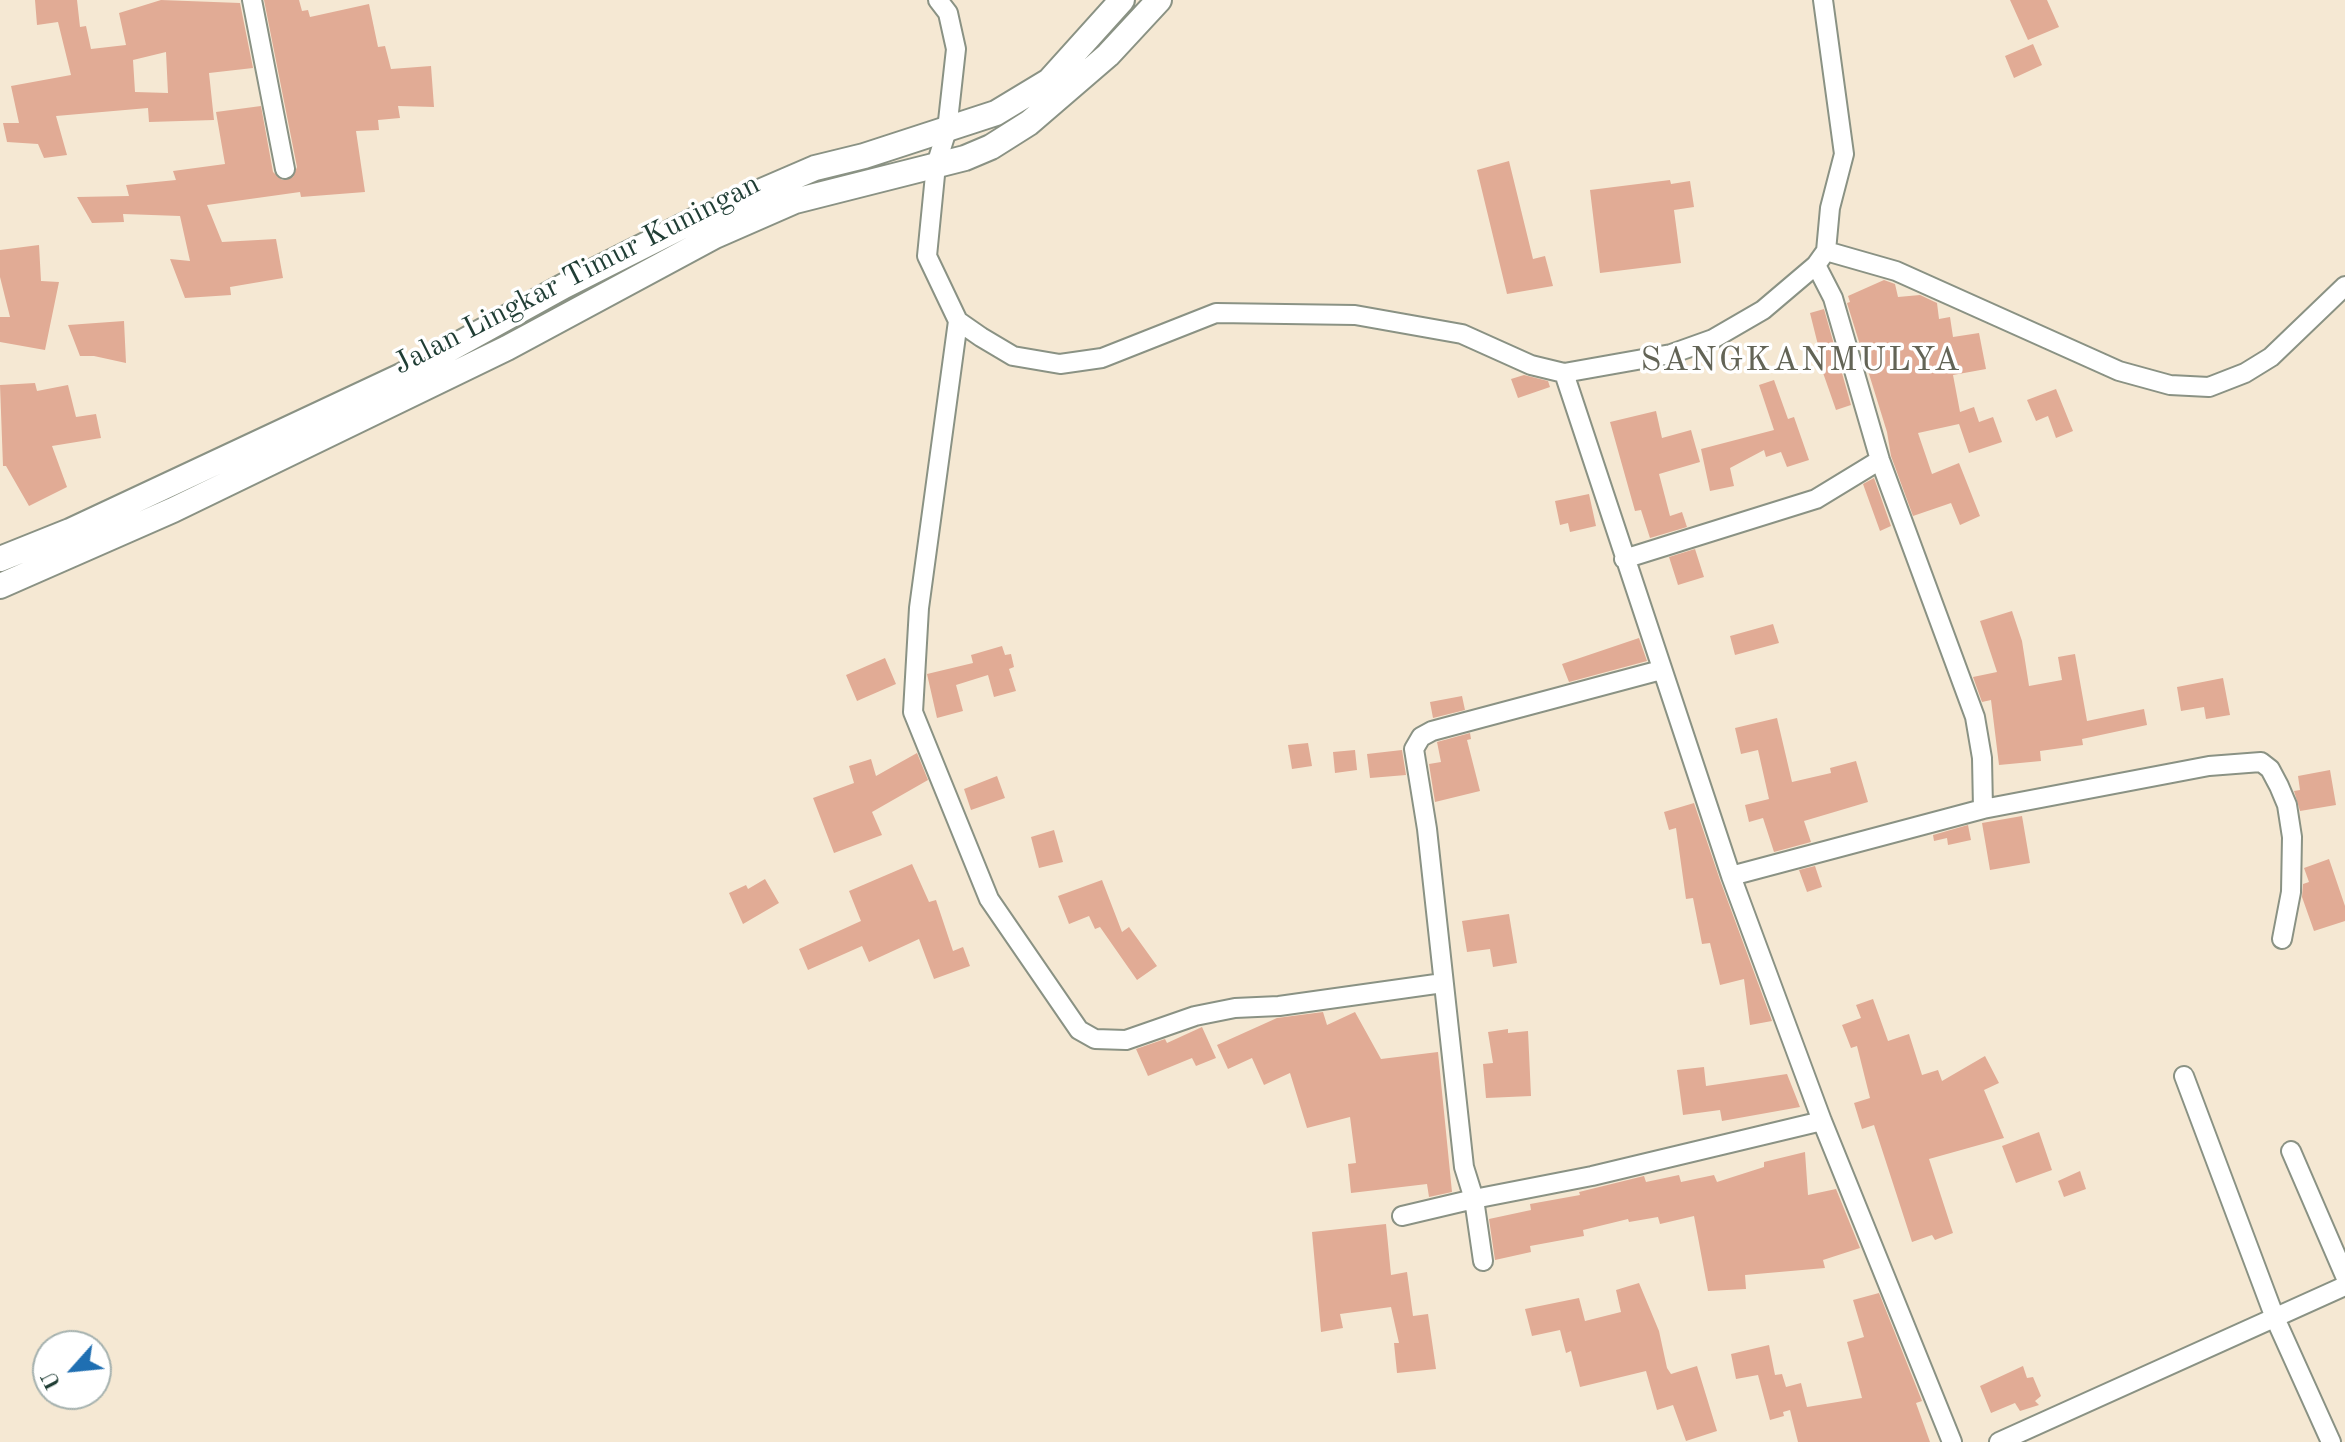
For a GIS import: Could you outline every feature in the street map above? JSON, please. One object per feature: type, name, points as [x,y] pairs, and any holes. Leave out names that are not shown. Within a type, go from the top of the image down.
[{"type":"main road","name":"Jalan Lingkar Timur Kuningan","points":[[0,559],[70,531],[401,376],[699,218],[815,168],[996,113],[1049,81],[1122,0]]},
{"type":"main road","name":"Jalan Lingkar Timur Kuningan","points":[[0,586],[173,510],[493,355],[715,236],[795,201],[936,165],[991,147],[1029,123],[1108,55],[1159,0]]},
{"type":"street","points":[[252,0],[285,169]]},
{"type":"street","points":[[938,0],[948,13],[956,49],[947,130],[936,165],[927,256],[958,321],[1013,356],[1060,364],[1102,358],[1216,313],[1355,315],[1462,334],[1531,365],[1564,373],[1671,354],[1713,339],[1763,310],[1821,258]]},
{"type":"street","points":[[1823,0],[1844,154],[1821,258],[1880,460],[1975,717],[1982,758],[1983,809]]},
{"type":"street","points":[[1821,258],[1896,271],[2119,371],[2170,385],[2209,387],[2245,373],[2271,357],[2345,286]]},
{"type":"street","points":[[958,321],[919,608],[913,712],[989,899],[1079,1030],[1095,1039],[1126,1040],[1195,1016],[1235,1008],[1279,1006],[1443,983]]},
{"type":"street","points":[[1564,373],[1731,876],[1822,1121],[1952,1442]]},
{"type":"street","points":[[1624,559],[1816,499],[1880,460]]},
{"type":"street","points":[[1483,1261],[1474,1199],[1464,1167],[1427,829],[1414,749],[1421,737],[1432,731],[1661,670]]},
{"type":"street","points":[[1731,876],[1983,809],[2209,766],[2261,762],[2270,769],[2279,786],[2292,837],[2291,892],[2282,939]]},
{"type":"street","points":[[2184,1076],[2275,1318],[2331,1442]]},
{"type":"street","points":[[1402,1216],[1592,1176],[1822,1121]]},
{"type":"street","points":[[2291,1151],[2345,1276]]},
{"type":"street","points":[[1999,1442],[2345,1286]]},
{"type":"building","points":[[35,0],[77,0],[80,27],[86,26],[91,49],[126,45],[119,13],[161,0],[240,3],[253,68],[209,73],[214,120],[149,122],[148,108],[56,116],[67,155],[44,158],[38,144],[7,142],[3,123],[19,123],[11,86],[71,75],[58,22],[37,25]],"holes":[[[166,52],[168,93],[135,92],[133,60]]]},
{"type":"building","points":[[264,0],[299,0],[302,11],[308,10],[310,17],[369,4],[378,47],[385,46],[391,69],[431,66],[434,107],[398,106],[400,118],[378,120],[379,130],[356,131],[365,192],[301,197],[300,192],[207,205],[222,242],[276,239],[283,278],[230,287],[231,295],[185,298],[170,259],[190,261],[180,216],[123,214],[124,222],[92,223],[77,197],[129,196],[126,185],[176,180],[173,171],[225,164],[216,112],[261,106],[273,172],[282,180],[293,177],[297,167]]},
{"type":"building","points":[[2010,0],[2047,0],[2059,27],[2028,40]]},
{"type":"building","points":[[2033,44],[2042,65],[2014,78],[2005,56]]},
{"type":"building","points":[[1509,161],[1533,259],[1545,256],[1553,286],[1507,294],[1477,170]]},
{"type":"building","points":[[1670,180],[1671,184],[1690,181],[1694,207],[1674,210],[1681,263],[1600,273],[1590,190]]},
{"type":"building","points":[[39,245],[41,281],[59,282],[45,350],[0,342],[0,317],[10,317],[0,277],[0,250]]},
{"type":"building","points":[[1884,280],[1895,284],[1898,297],[1920,295],[1937,303],[1939,319],[1950,317],[1953,337],[1979,333],[1986,369],[1953,375],[1960,412],[1974,407],[1979,422],[1993,417],[2002,442],[1969,453],[1959,424],[1918,433],[1932,474],[1959,463],[1980,516],[1960,525],[1951,503],[1913,516],[1891,456],[1887,432],[1847,303],[1850,302],[1848,296]]},
{"type":"building","points":[[1824,309],[1851,405],[1836,410],[1814,347],[1818,345],[1810,313]]},
{"type":"building","points":[[124,321],[126,363],[80,356],[68,325]]},
{"type":"building","points":[[1524,375],[1548,381],[1550,387],[1518,398],[1511,379]]},
{"type":"building","points":[[1774,380],[1788,419],[1794,417],[1809,460],[1787,467],[1781,452],[1766,457],[1764,450],[1730,468],[1734,486],[1710,491],[1701,449],[1774,430],[1759,385]]},
{"type":"building","points":[[35,383],[37,391],[68,385],[76,417],[96,414],[101,438],[52,446],[67,487],[29,506],[6,466],[3,466],[0,385]]},
{"type":"building","points":[[2056,389],[2073,431],[2056,438],[2048,416],[2036,421],[2027,400]]},
{"type":"building","points":[[1656,411],[1662,438],[1691,430],[1700,462],[1659,474],[1670,516],[1682,512],[1687,527],[1650,538],[1641,510],[1635,511],[1610,422]]},
{"type":"building","points":[[1874,478],[1891,526],[1880,531],[1863,484]]},
{"type":"building","points":[[1589,494],[1596,526],[1570,532],[1568,523],[1560,525],[1555,501]]},
{"type":"building","points":[[1695,549],[1704,577],[1678,585],[1669,557]]},
{"type":"building","points":[[2012,611],[2022,641],[2029,686],[2062,680],[2058,657],[2075,654],[2087,721],[2144,709],[2147,725],[2082,739],[2083,745],[2040,751],[2041,761],[1999,765],[1991,700],[1982,702],[1973,677],[1997,672],[1980,621]]},
{"type":"building","points":[[1773,624],[1779,643],[1735,655],[1730,636]]},
{"type":"building","points":[[1639,638],[1647,661],[1569,682],[1562,664]]},
{"type":"building","points":[[1002,646],[1005,655],[1011,654],[1014,667],[1009,669],[1016,691],[994,697],[988,675],[956,685],[963,711],[937,718],[927,674],[973,663],[971,655]]},
{"type":"building","points":[[885,658],[896,684],[857,701],[846,675]]},
{"type":"building","points":[[2223,678],[2230,715],[2206,719],[2204,707],[2181,711],[2177,687]]},
{"type":"building","points":[[1462,696],[1465,710],[1433,718],[1430,702]]},
{"type":"building","points":[[1777,718],[1792,782],[1831,773],[1830,768],[1856,761],[1868,802],[1804,821],[1811,842],[1774,852],[1763,818],[1749,822],[1745,805],[1769,799],[1758,750],[1741,754],[1735,728]]},
{"type":"building","points":[[1470,733],[1471,739],[1467,740],[1480,791],[1435,802],[1429,764],[1441,762],[1437,742]]},
{"type":"building","points":[[1308,743],[1312,766],[1292,769],[1288,745]]},
{"type":"building","points":[[1355,750],[1357,770],[1335,773],[1333,752]]},
{"type":"building","points":[[1402,750],[1406,775],[1370,778],[1367,754]]},
{"type":"building","points":[[917,753],[928,780],[872,812],[882,835],[834,853],[813,798],[854,783],[849,766],[871,759],[876,776]]},
{"type":"building","points":[[2330,770],[2336,805],[2300,811],[2294,791],[2300,790],[2298,776]]},
{"type":"building","points":[[997,776],[1005,798],[971,810],[964,789]]},
{"type":"building","points":[[1694,803],[1772,1021],[1750,1025],[1744,979],[1720,985],[1710,943],[1702,944],[1693,898],[1686,899],[1676,828],[1669,830],[1664,812]]},
{"type":"building","points":[[2022,816],[2030,863],[1990,870],[1982,823]]},
{"type":"building","points":[[1968,825],[1971,840],[1948,845],[1947,838],[1934,841],[1933,835]]},
{"type":"building","points":[[1054,830],[1063,862],[1039,868],[1031,837]]},
{"type":"building","points":[[2329,859],[2345,906],[2345,921],[2314,931],[2302,897],[2303,884],[2309,882],[2304,868]]},
{"type":"building","points":[[912,864],[929,902],[936,900],[953,951],[963,947],[970,966],[934,979],[919,939],[869,962],[862,946],[808,970],[799,949],[861,921],[849,891]]},
{"type":"building","points":[[1815,866],[1822,887],[1807,892],[1799,870]]},
{"type":"building","points":[[765,879],[779,903],[743,924],[729,893],[746,885],[748,889]]},
{"type":"building","points":[[1102,880],[1122,932],[1129,927],[1157,966],[1137,980],[1100,927],[1095,929],[1089,916],[1069,924],[1058,896]]},
{"type":"building","points":[[1509,914],[1517,963],[1493,967],[1490,949],[1467,952],[1462,921]]},
{"type":"building","points":[[1873,999],[1888,1041],[1909,1034],[1922,1075],[1938,1070],[1942,1081],[1985,1056],[1999,1083],[1984,1090],[2004,1138],[1929,1159],[1953,1233],[1935,1240],[1932,1235],[1912,1242],[1874,1125],[1862,1129],[1854,1103],[1870,1098],[1857,1046],[1851,1048],[1842,1025],[1861,1018],[1856,1005]]},
{"type":"building","points":[[1323,1012],[1327,1025],[1355,1012],[1381,1059],[1438,1052],[1452,1192],[1429,1197],[1427,1184],[1351,1193],[1348,1164],[1356,1163],[1350,1117],[1307,1128],[1290,1073],[1264,1085],[1252,1058],[1228,1069],[1217,1045],[1277,1018]]},
{"type":"building","points":[[1202,1027],[1216,1058],[1196,1066],[1192,1058],[1148,1076],[1136,1049],[1165,1039],[1167,1043]]},
{"type":"building","points":[[1508,1029],[1508,1033],[1528,1031],[1531,1096],[1486,1098],[1483,1064],[1493,1063],[1488,1032]]},
{"type":"building","points":[[1704,1067],[1706,1086],[1787,1074],[1800,1107],[1722,1121],[1720,1110],[1683,1115],[1677,1070]]},
{"type":"building","points":[[2039,1132],[2052,1170],[2016,1183],[2002,1146]]},
{"type":"building","points":[[1805,1152],[1808,1195],[1836,1189],[1860,1248],[1823,1260],[1825,1268],[1745,1275],[1746,1289],[1708,1291],[1694,1216],[1660,1224],[1658,1217],[1629,1222],[1628,1219],[1583,1230],[1584,1236],[1530,1246],[1531,1252],[1495,1260],[1489,1219],[1531,1210],[1530,1204],[1580,1195],[1579,1192],[1644,1176],[1646,1182],[1679,1175],[1681,1182],[1714,1175],[1717,1182],[1764,1167],[1764,1162]]},
{"type":"building","points":[[2080,1171],[2086,1189],[2064,1197],[2058,1181]]},
{"type":"building","points":[[1386,1224],[1391,1275],[1407,1272],[1413,1316],[1428,1314],[1436,1369],[1397,1373],[1394,1343],[1399,1343],[1391,1307],[1340,1314],[1343,1328],[1321,1332],[1312,1232]]},
{"type":"building","points":[[1639,1283],[1659,1331],[1667,1368],[1671,1374],[1697,1366],[1717,1431],[1686,1441],[1673,1405],[1657,1410],[1646,1371],[1580,1387],[1571,1351],[1566,1353],[1560,1330],[1532,1336],[1525,1309],[1579,1298],[1585,1321],[1621,1312],[1616,1290]]},
{"type":"building","points":[[1879,1293],[1922,1401],[1916,1403],[1930,1442],[1798,1442],[1790,1410],[1783,1412],[1784,1416],[1770,1420],[1758,1375],[1736,1379],[1731,1354],[1769,1345],[1775,1375],[1782,1374],[1786,1387],[1801,1383],[1807,1407],[1862,1398],[1847,1342],[1864,1337],[1853,1300]]},
{"type":"building","points":[[2023,1366],[2027,1378],[2033,1377],[2041,1396],[2035,1401],[2039,1405],[2020,1411],[2015,1403],[1991,1413],[1980,1386]]},
{"type":"district","name":"SANGKANMULYA","points":[[1801,361]]}]
